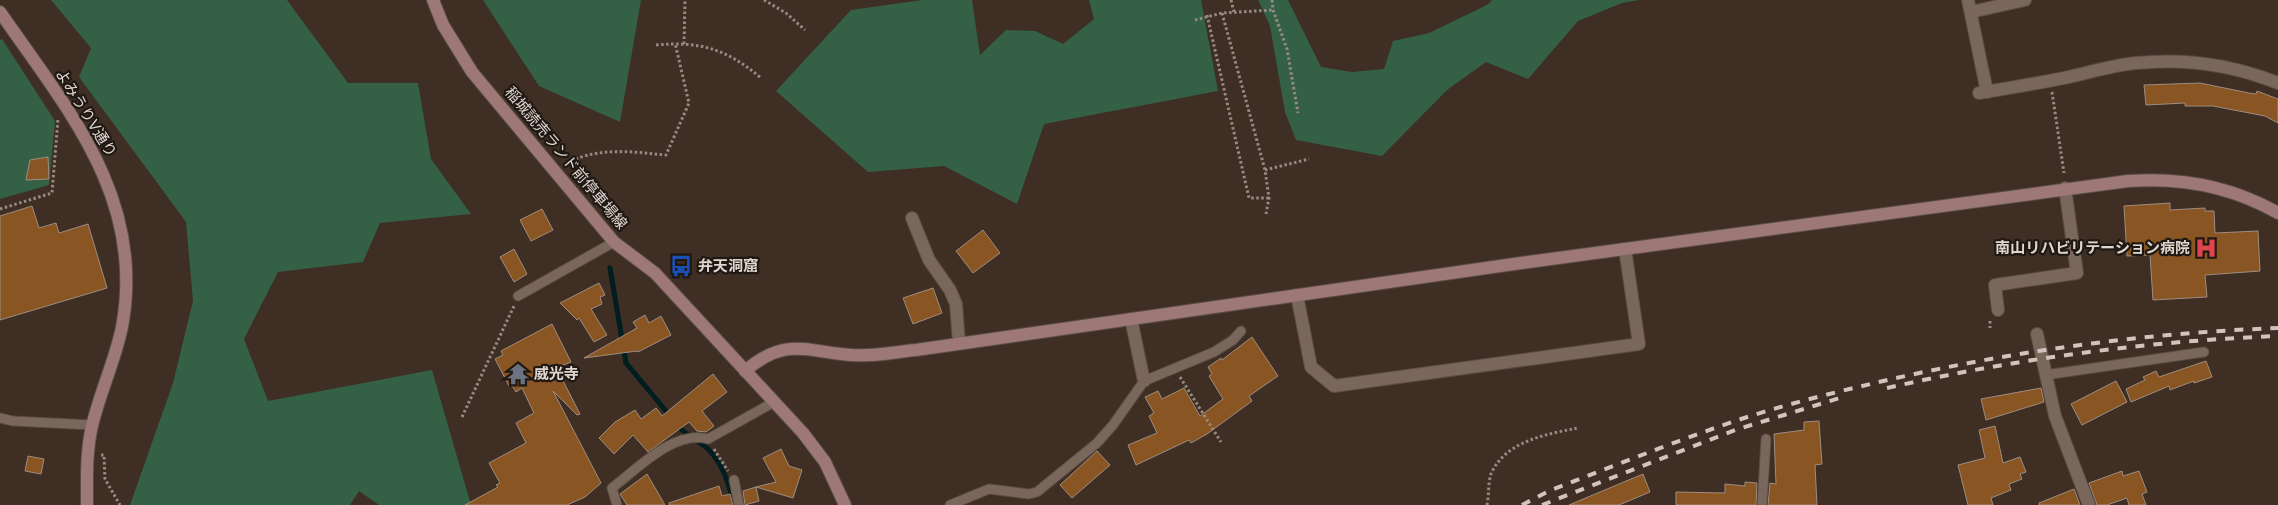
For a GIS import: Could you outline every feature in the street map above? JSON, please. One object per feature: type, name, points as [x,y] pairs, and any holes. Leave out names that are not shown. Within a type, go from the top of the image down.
[{"type":"street","name":"稲城読売ランド前停車場線","points":[[433,0],[443,25],[472,72],[614,242],[655,273],[816,448],[833,477],[845,505]]},
{"type":"street","points":[[2025,0],[1970,6],[1983,92],[2050,81],[2136,63],[2181,61],[2248,71],[2278,83]]},
{"type":"street","name":"よみうりV通り","points":[[0,12],[93,152],[114,197],[120,221],[126,269],[122,324],[92,424],[88,452],[87,505]]},
{"type":"street","points":[[745,371],[760,359],[782,349],[800,348],[868,355],[959,344],[1625,249],[2065,188],[2128,181],[2178,180],[2209,185],[2238,194],[2278,213]]},
{"type":"street","points":[[1998,310],[1994,285],[2077,273],[2065,188]]},
{"type":"street","points":[[912,218],[929,260],[950,290],[956,304],[959,344]]},
{"type":"street","points":[[1297,295],[1311,367],[1334,386],[1639,344],[1625,249]]},
{"type":"street","points":[[1131,319],[1144,381]]},
{"type":"street","points":[[2037,334],[2055,416],[2089,505]]},
{"type":"lane","points":[[518,296],[614,242]]},
{"type":"lane","points":[[950,505],[989,489],[1028,494],[1048,486],[1097,443],[1113,425],[1144,381],[1214,352],[1234,340],[1241,331]]},
{"type":"lane","points":[[2045,374],[2204,352]]},
{"type":"lane","points":[[617,505],[612,488],[667,446],[684,438],[704,437],[774,402]]},
{"type":"lane","points":[[0,418],[13,421],[92,424]]},
{"type":"lane","points":[[1762,505],[1766,439]]},
{"type":"lane","points":[[734,480],[740,505]]},
{"type":"path","points":[[684,44],[685,0]]},
{"type":"path","points":[[764,0],[786,13],[805,30]]},
{"type":"path","points":[[1231,0],[1234,12]]},
{"type":"path","points":[[1272,0],[1273,10],[1287,49],[1298,113]]},
{"type":"path","points":[[1195,20],[1207,15],[1222,13],[1273,10]]},
{"type":"path","points":[[1222,13],[1265,170],[1269,198],[1266,214]]},
{"type":"path","points":[[1207,15],[1249,198],[1269,198]]},
{"type":"path","points":[[571,160],[586,154],[617,151],[666,155],[688,103],[675,43]]},
{"type":"path","points":[[656,45],[675,43],[723,52],[742,62],[761,78]]},
{"type":"path","points":[[2050,81],[2064,173]]},
{"type":"path","points":[[0,209],[52,193],[58,116]]},
{"type":"path","points":[[1265,170],[1309,159]]},
{"type":"path","points":[[462,417],[518,296]]},
{"type":"path","points":[[1175,368],[1221,442]]},
{"type":"path","points":[[1487,505],[1491,474],[1509,451],[1542,434],[1578,428]]},
{"type":"path","points":[[704,437],[734,480]]},
{"type":"path","points":[[88,452],[104,455],[105,479],[120,505]]},
{"type":"green space","points":[[51,0],[287,0],[348,83],[418,83],[431,159],[471,214],[380,223],[363,262],[278,272],[244,339],[268,401],[432,370],[471,505],[379,505],[359,491],[350,505],[130,505],[173,383],[193,301],[186,222],[79,77],[91,48]]},
{"type":"green space","points":[[483,0],[641,0],[620,122],[539,86]]},
{"type":"green space","points":[[922,0],[972,0],[980,55],[1006,30],[1035,31],[1063,44],[1094,19],[1089,0],[1201,0],[1218,91],[1044,124],[1017,204],[944,166],[868,172],[776,91],[851,10]]},
{"type":"green space","points":[[1258,0],[1288,0],[1321,67],[1352,72],[1384,69],[1393,41],[1429,33],[1487,5],[1492,0],[1639,0],[1622,3],[1578,21],[1528,79],[1486,62],[1447,90],[1382,156],[1296,140],[1285,112],[1270,26]]},
{"type":"green space","points":[[2,39],[55,121],[49,185],[0,199],[0,40]]},
{"type":"building","points":[[2200,83],[2256,94],[2257,91],[2278,99],[2278,123],[2265,116],[2213,106],[2185,106],[2185,103],[2146,105],[2144,85]]},
{"type":"building","points":[[48,157],[49,179],[26,180],[30,160]]},
{"type":"building","points":[[2170,203],[2170,210],[2205,208],[2205,211],[2214,211],[2215,233],[2258,231],[2260,271],[2205,275],[2207,297],[2153,300],[2150,255],[2127,256],[2124,206]]},
{"type":"building","points":[[32,206],[39,228],[56,223],[59,233],[88,224],[107,288],[0,320],[0,216]]},
{"type":"building","points":[[542,209],[553,230],[531,241],[520,220]]},
{"type":"building","points":[[983,230],[1000,253],[973,273],[956,251]]},
{"type":"building","points":[[514,249],[527,274],[514,282],[500,257]]},
{"type":"building","points":[[599,283],[605,295],[600,297],[602,304],[591,309],[607,335],[594,342],[579,318],[577,320],[560,303]]},
{"type":"building","points":[[933,288],[942,313],[913,324],[903,298]]},
{"type":"building","points":[[645,315],[649,323],[661,316],[671,335],[638,352],[584,358],[637,328],[633,322]]},
{"type":"building","points":[[552,324],[571,362],[563,365],[566,374],[561,377],[580,414],[577,415],[553,391],[601,483],[585,497],[567,505],[465,505],[498,487],[496,485],[500,483],[489,463],[526,443],[516,423],[534,413],[522,388],[516,392],[511,384],[509,386],[495,359],[503,355],[501,351]]},
{"type":"building","points":[[1252,337],[1278,376],[1249,396],[1252,401],[1207,434],[1191,443],[1189,440],[1136,465],[1128,445],[1157,433],[1149,416],[1154,413],[1145,397],[1158,391],[1162,399],[1184,388],[1200,416],[1223,399],[1209,376],[1212,374],[1208,367],[1221,358],[1222,360]]},
{"type":"building","points":[[2206,361],[2212,377],[2194,383],[2194,381],[2170,390],[2169,386],[2131,402],[2126,389],[2145,380],[2143,377],[2156,371],[2159,377]]},
{"type":"building","points":[[713,374],[727,392],[702,411],[714,426],[706,432],[697,431],[689,422],[648,452],[633,435],[614,454],[599,438],[615,422],[635,410],[641,419],[656,408],[662,416]]},
{"type":"building","points":[[2116,381],[2127,402],[2082,425],[2071,404]]},
{"type":"building","points":[[2041,388],[2044,402],[1986,420],[1981,399]]},
{"type":"building","points":[[1819,421],[1822,464],[1815,465],[1817,505],[1768,505],[1770,483],[1776,484],[1774,434],[1804,430],[1804,422]]},
{"type":"building","points":[[1995,426],[2003,463],[2020,457],[2026,472],[2020,474],[2022,479],[2009,484],[2011,490],[1991,498],[1993,505],[1968,505],[1958,465],[1985,458],[1979,430]]},
{"type":"building","points":[[781,449],[789,466],[802,470],[793,498],[756,487],[776,482],[763,458]]},
{"type":"building","points":[[1097,451],[1110,465],[1072,498],[1060,485]]},
{"type":"building","points":[[28,456],[44,459],[41,474],[25,471]]},
{"type":"building","points":[[2122,471],[2123,476],[2139,471],[2147,492],[2142,494],[2146,505],[2129,505],[2127,498],[2107,505],[2097,505],[2089,483]]},
{"type":"building","points":[[647,474],[665,505],[627,505],[620,494]]},
{"type":"building","points":[[1643,474],[1650,492],[1619,505],[1569,505]]},
{"type":"building","points":[[1745,482],[1757,483],[1756,505],[1676,505],[1676,492],[1725,493],[1725,484],[1745,486]]},
{"type":"building","points":[[719,486],[722,496],[730,494],[733,505],[669,505],[669,503]]},
{"type":"building","points":[[756,487],[759,501],[745,505],[743,491]]},
{"type":"building","points":[[2074,489],[2080,505],[2039,505],[2039,503]]},
{"type":"waterway","points":[[610,268],[626,363],[671,417]]},
{"type":"waterway","points":[[676,424],[713,454],[721,467],[734,505]]},
{"type":"railway","points":[[1522,505],[1551,490],[1735,421],[1833,393],[1940,369],[2036,351],[2180,334],[2278,328]]},
{"type":"railway","points":[[1887,388],[1984,368],[2081,353],[2180,342],[2278,336]]},
{"type":"railway","points":[[1542,505],[1735,430],[1843,397]]},
{"type":"place","name":"南山リハビリテーション病院","points":[[2206,248]]},
{"type":"place","name":"弁天洞窟","points":[[681,266]]},
{"type":"place","name":"威光寺","points":[[518,374]]}]
